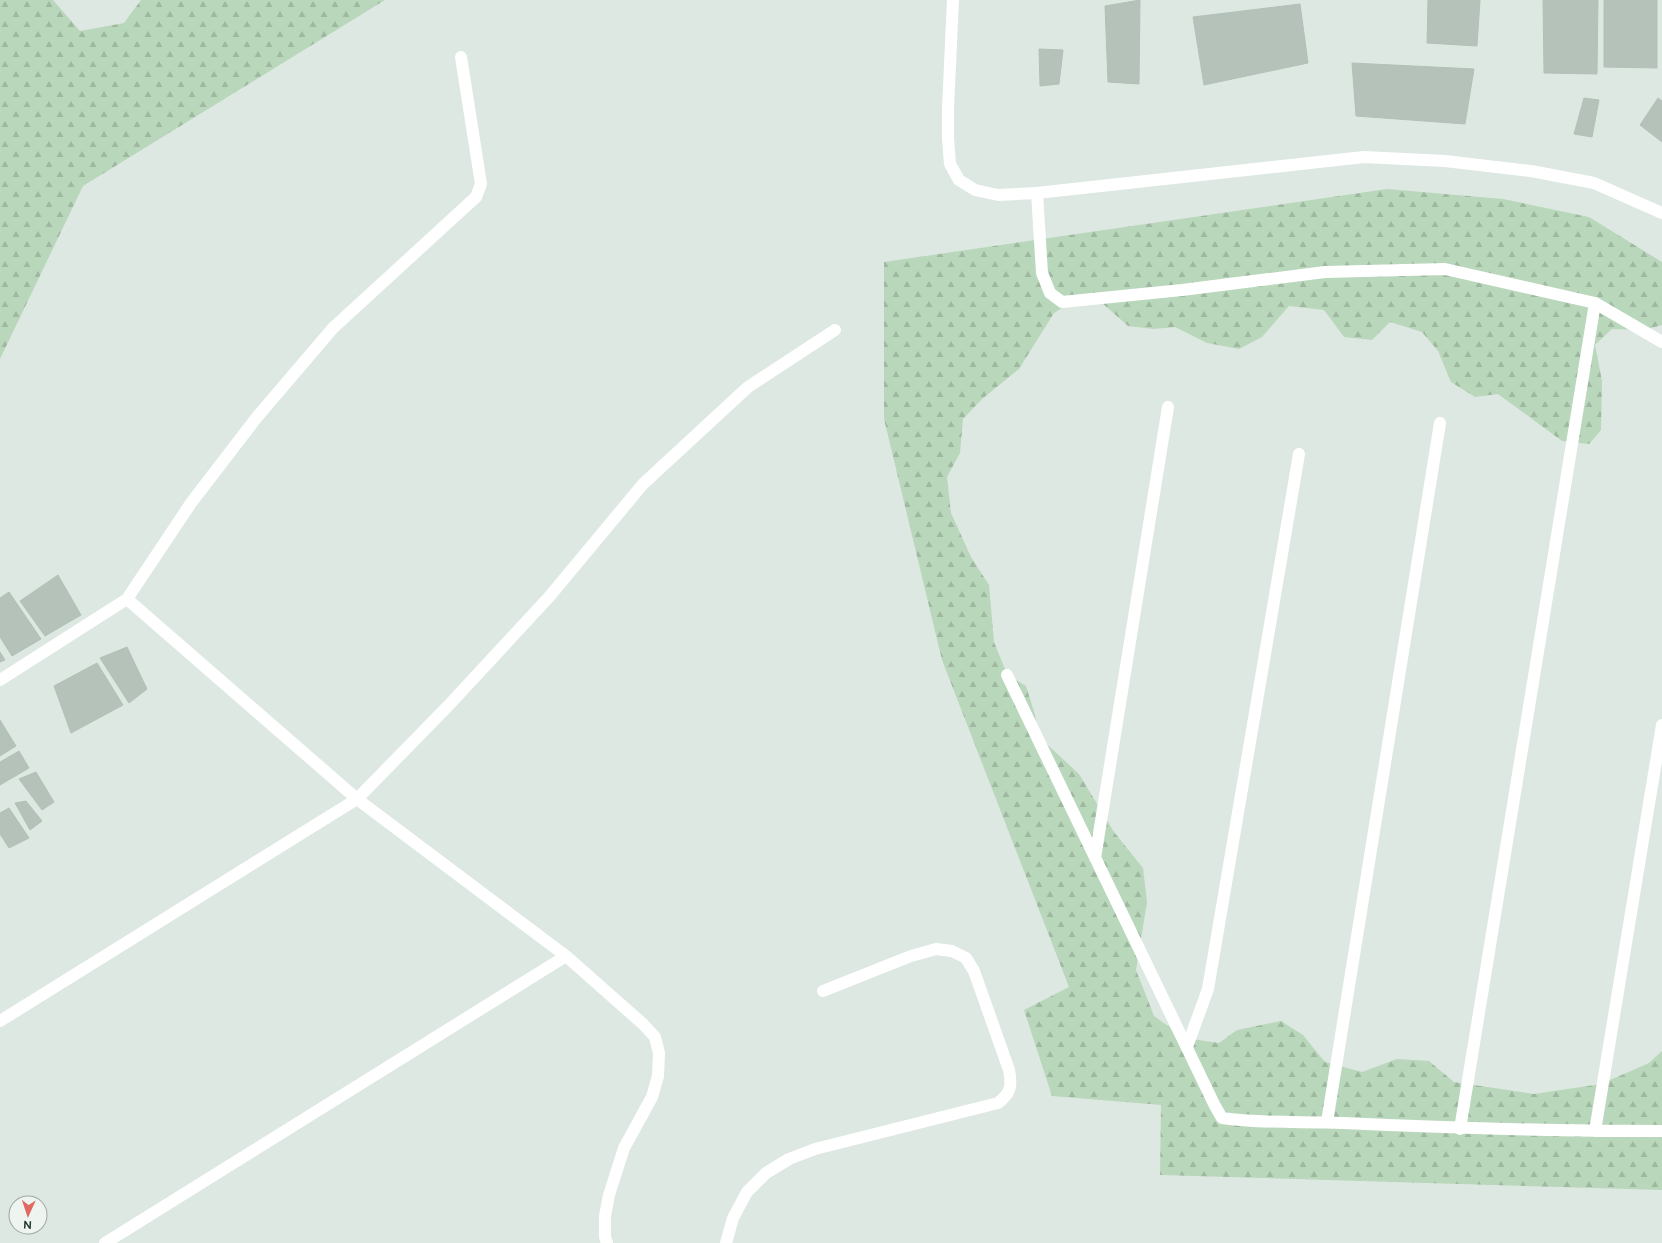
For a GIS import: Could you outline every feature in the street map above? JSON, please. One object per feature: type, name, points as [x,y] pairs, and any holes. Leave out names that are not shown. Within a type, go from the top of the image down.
[{"type":"street","points":[[953,0],[948,108],[950,164],[959,180],[975,190],[998,195],[1037,193],[1364,157],[1445,161],[1530,171],[1594,183],[1662,213]]},
{"type":"street","points":[[0,680],[127,599],[196,497],[257,417],[333,328],[476,197],[481,184],[461,57]]},
{"type":"street","points":[[1037,193],[1042,273],[1050,293],[1062,302],[1182,290],[1325,272],[1445,269],[1596,303],[1662,342]]},
{"type":"street","points":[[1460,1129],[1596,303]]},
{"type":"street","points":[[0,1021],[357,799],[448,706],[543,602],[644,484],[748,387],[835,330]]},
{"type":"street","points":[[1095,858],[1168,407]]},
{"type":"street","points":[[1327,1122],[1440,423]]},
{"type":"street","points":[[1187,1047],[1208,989],[1299,454]]},
{"type":"street","points":[[127,599],[357,799],[566,956],[643,1024],[655,1037],[659,1053],[658,1076],[652,1097],[624,1148],[609,1195],[605,1216],[605,1237],[607,1243]]},
{"type":"street","points":[[1007,675],[1222,1118],[1238,1120],[1327,1122],[1460,1129],[1662,1131]]},
{"type":"street","points":[[1595,1131],[1662,725]]},
{"type":"street","points":[[726,1243],[733,1218],[747,1192],[766,1173],[789,1159],[815,1149],[998,1104],[1006,1097],[1010,1088],[1011,1079],[1009,1070],[974,971],[966,958],[959,954],[952,951],[936,949],[911,956],[823,991]]},
{"type":"street","points":[[105,1243],[566,956]]},
{"type":"green space","points":[[0,0],[53,0],[80,31],[124,23],[141,0],[385,0],[83,186],[0,359]]},
{"type":"green space","points":[[1387,189],[1503,199],[1589,217],[1662,262],[1662,325],[1644,330],[1612,329],[1595,345],[1602,381],[1601,430],[1589,444],[1562,441],[1498,394],[1475,397],[1451,382],[1438,351],[1422,332],[1390,322],[1372,340],[1344,337],[1324,310],[1289,306],[1262,337],[1239,349],[1207,343],[1175,327],[1154,329],[1128,326],[1102,303],[1078,298],[1054,313],[1019,369],[982,399],[963,419],[960,453],[947,477],[951,513],[971,557],[989,585],[994,642],[1007,674],[1026,686],[1035,715],[1038,736],[1079,774],[1114,832],[1143,868],[1147,902],[1136,970],[1154,1016],[1185,1038],[1219,1043],[1237,1030],[1281,1021],[1303,1035],[1325,1062],[1362,1072],[1397,1059],[1429,1061],[1454,1082],[1534,1094],[1601,1084],[1649,1063],[1662,1051],[1662,1190],[1160,1175],[1161,1105],[1052,1096],[1024,1010],[1069,987],[942,660],[884,419],[884,262]]},
{"type":"building","points":[[1140,0],[1139,84],[1108,82],[1105,6]]},
{"type":"building","points":[[1428,0],[1480,0],[1477,46],[1427,43]]},
{"type":"building","points":[[1543,0],[1598,0],[1597,74],[1544,73]]},
{"type":"building","points":[[1604,0],[1657,0],[1657,68],[1604,67]]},
{"type":"building","points":[[1300,4],[1308,63],[1204,85],[1193,17]]},
{"type":"building","points":[[1039,49],[1063,50],[1059,84],[1040,86]]},
{"type":"building","points":[[1352,63],[1474,69],[1465,124],[1356,116]]},
{"type":"building","points":[[1584,98],[1599,100],[1592,137],[1574,134]]},
{"type":"building","points":[[1658,98],[1662,101],[1662,142],[1640,125]]},
{"type":"building","points":[[58,575],[81,615],[45,636],[20,601]]},
{"type":"building","points":[[9,592],[41,639],[12,656],[0,637],[0,598]]},
{"type":"building","points":[[127,647],[147,689],[129,703],[100,658]]},
{"type":"building","points":[[0,652],[5,660],[0,662]]},
{"type":"building","points":[[97,663],[123,705],[71,733],[54,686]]},
{"type":"building","points":[[0,720],[16,746],[0,756]]},
{"type":"building","points":[[19,751],[29,768],[0,785],[0,762]]},
{"type":"building","points":[[36,772],[54,802],[42,810],[19,779]]},
{"type":"building","points":[[26,801],[42,821],[30,830],[15,803]]},
{"type":"building","points":[[9,808],[29,838],[9,848],[0,834],[0,813]]}]
